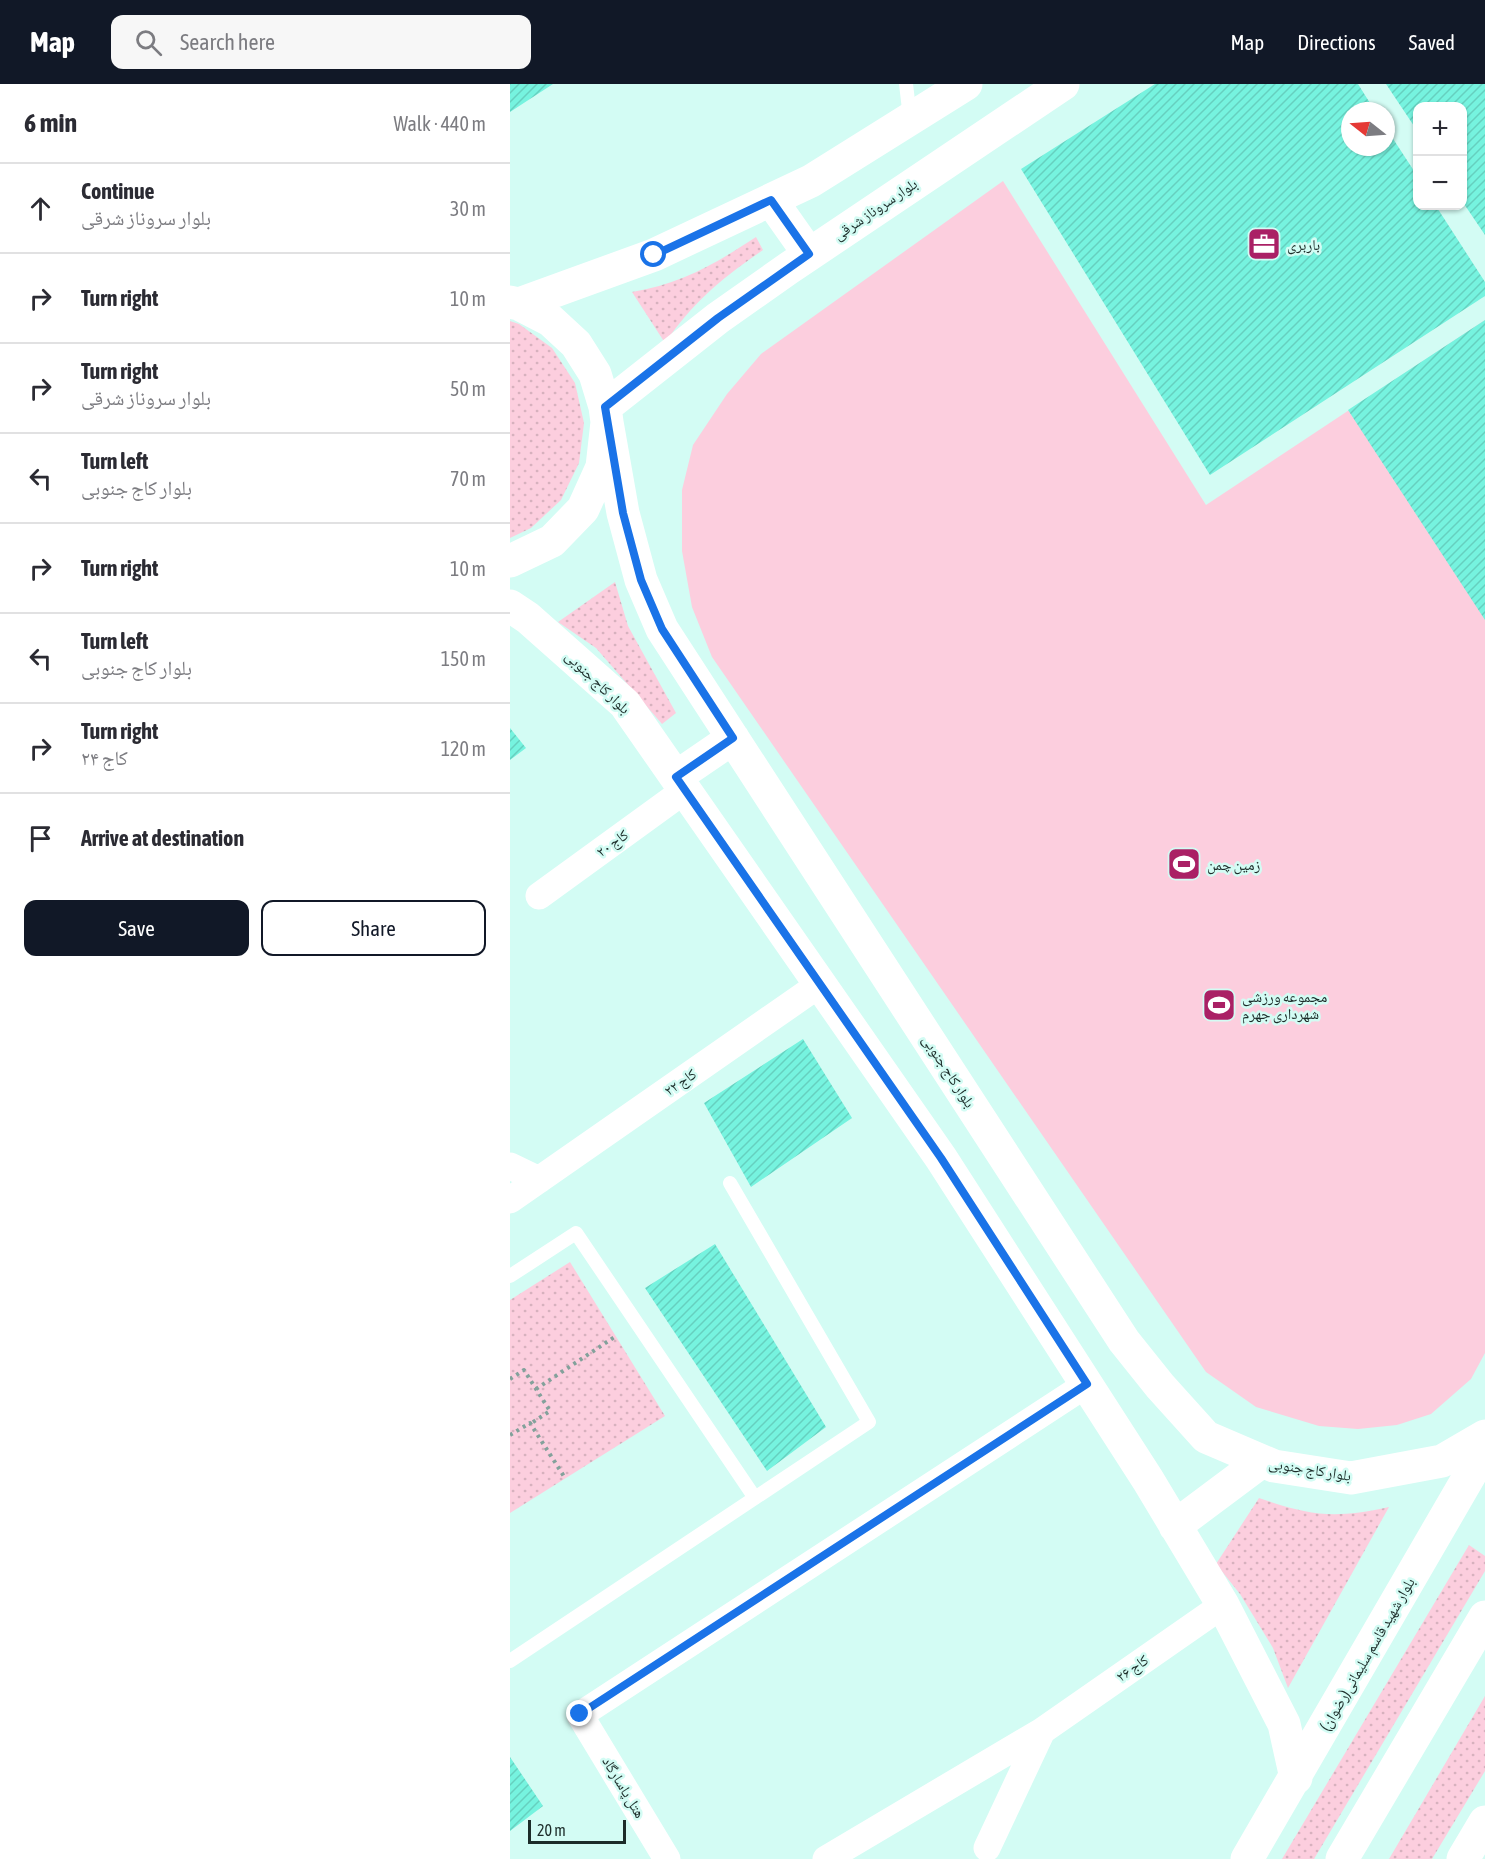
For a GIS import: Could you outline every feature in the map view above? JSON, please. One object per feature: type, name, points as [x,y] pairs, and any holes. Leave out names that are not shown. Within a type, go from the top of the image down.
[{"type":"main road","points":[[515,303],[654,255],[811,181],[966,84]]},
{"type":"main road","name":"بلوار سروناز شرقی","points":[[606,415],[718,318],[809,254],[1063,84]]},
{"type":"main road","points":[[771,200],[809,254]]},
{"type":"main road","name":"بلوار کاج جنوبی","points":[[515,303],[550,320],[576,344],[595,374],[606,415],[623,513],[641,580],[662,629],[1124,1341],[1160,1386],[1206,1437],[1274,1466],[1351,1478],[1442,1461],[1485,1436]]},
{"type":"main road","points":[[510,561],[552,541],[583,509],[602,467],[606,415]]},
{"type":"main road","name":"بلوار کاج جنوبی","points":[[510,606],[528,618],[625,704],[941,1158],[1087,1384],[1223,1605],[1284,1724],[1296,1778]]},
{"type":"main road","points":[[680,783],[733,738]]},
{"type":"main road","name":"بلوار شهید قاسم سلیمانی(رضوان)","points":[[1247,1859],[1485,1449]]},
{"type":"main road","points":[[1175,1526],[1262,1461]]},
{"type":"main road","points":[[1342,1859],[1485,1617]]},
{"type":"main road","points":[[1463,1859],[1485,1822]]},
{"type":"street","name":"کاج ۲۰","points":[[539,896],[680,783]]},
{"type":"street","name":"کاج ۲۲","points":[[510,1200],[820,984]]},
{"type":"street","points":[[510,1166],[539,1180]]},
{"type":"street","name":"هتل پاسارگاد","points":[[667,1859],[580,1714],[1087,1384]]},
{"type":"street","name":"کاج ۲۶","points":[[826,1859],[1042,1731],[1223,1605]]},
{"type":"street","points":[[987,1848],[1042,1731]]},
{"type":"lane","points":[[906,84],[910,120]]},
{"type":"lane","points":[[510,1661],[869,1422],[730,1183]]},
{"type":"lane","points":[[510,1276],[576,1233],[755,1498]]},
{"type":"path","points":[[536,1389],[616,1336]]},
{"type":"path","points":[[510,1379],[524,1370],[550,1411],[510,1435]]},
{"type":"path","points":[[530,1424],[566,1478]]},
{"type":"shaded area","name":"مجموعه ورزشی شهرداری جهرم","points":[[1003,181],[1206,505],[1485,320],[1485,1353],[1471,1379],[1431,1414],[1397,1425],[1358,1429],[1319,1426],[1256,1407],[1206,1372],[712,657],[692,607],[682,551],[682,490],[693,445],[727,394],[761,354]]},
{"type":"shaded area","points":[[756,237],[763,250],[709,292],[665,343],[632,292],[666,284],[697,272]]},
{"type":"shaded area","points":[[510,321],[519,324],[552,348],[575,383],[584,423],[579,463],[561,500],[531,528],[510,538]]},
{"type":"shaded area","points":[[615,582],[628,626],[676,713],[662,724],[596,648],[558,622]]},
{"type":"shaded area","points":[[570,1262],[665,1416],[510,1513],[510,1300]]},
{"type":"shaded area","points":[[1259,1498],[1294,1509],[1323,1514],[1353,1513],[1389,1507],[1288,1688],[1273,1648],[1240,1594],[1216,1564]]},
{"type":"shaded area","points":[[1469,1545],[1485,1556],[1485,1571],[1314,1859],[1282,1859]]},
{"type":"shaded area","points":[[1485,1696],[1485,1771],[1432,1859],[1389,1859]]},
{"type":"building","points":[[510,84],[553,84],[510,112]]},
{"type":"building","name":"باربری","points":[[1155,84],[1358,84],[1369,102],[1341,102],[1341,156],[1395,156],[1395,142],[1413,169],[1413,210],[1439,210],[1485,282],[1485,296],[1210,475],[1021,169]]},
{"type":"building","points":[[1386,84],[1485,84],[1485,235],[1467,208],[1467,102],[1413,102],[1413,124]]},
{"type":"building","points":[[1485,320],[1485,620],[1348,410]]},
{"type":"building","points":[[510,728],[526,748],[510,760]]},
{"type":"building","points":[[803,1039],[852,1118],[751,1187],[704,1103]]},
{"type":"building","points":[[715,1244],[826,1427],[767,1471],[645,1288]]},
{"type":"building","points":[[510,1757],[543,1806],[510,1831]]},
{"type":"place","name":"باربری","points":[[1264,244]]},
{"type":"place","name":"زمین چمن","points":[[1184,864]]},
{"type":"place","name":"مجموعه ورزشی شهرداری جهرم","points":[[1219,1005]]},
{"type":"route","points":[[580,1714],[1087,1384],[941,1158],[676,777],[733,738],[662,629],[641,580],[623,513],[605,407],[718,318],[809,254],[771,200],[654,255]]}]
